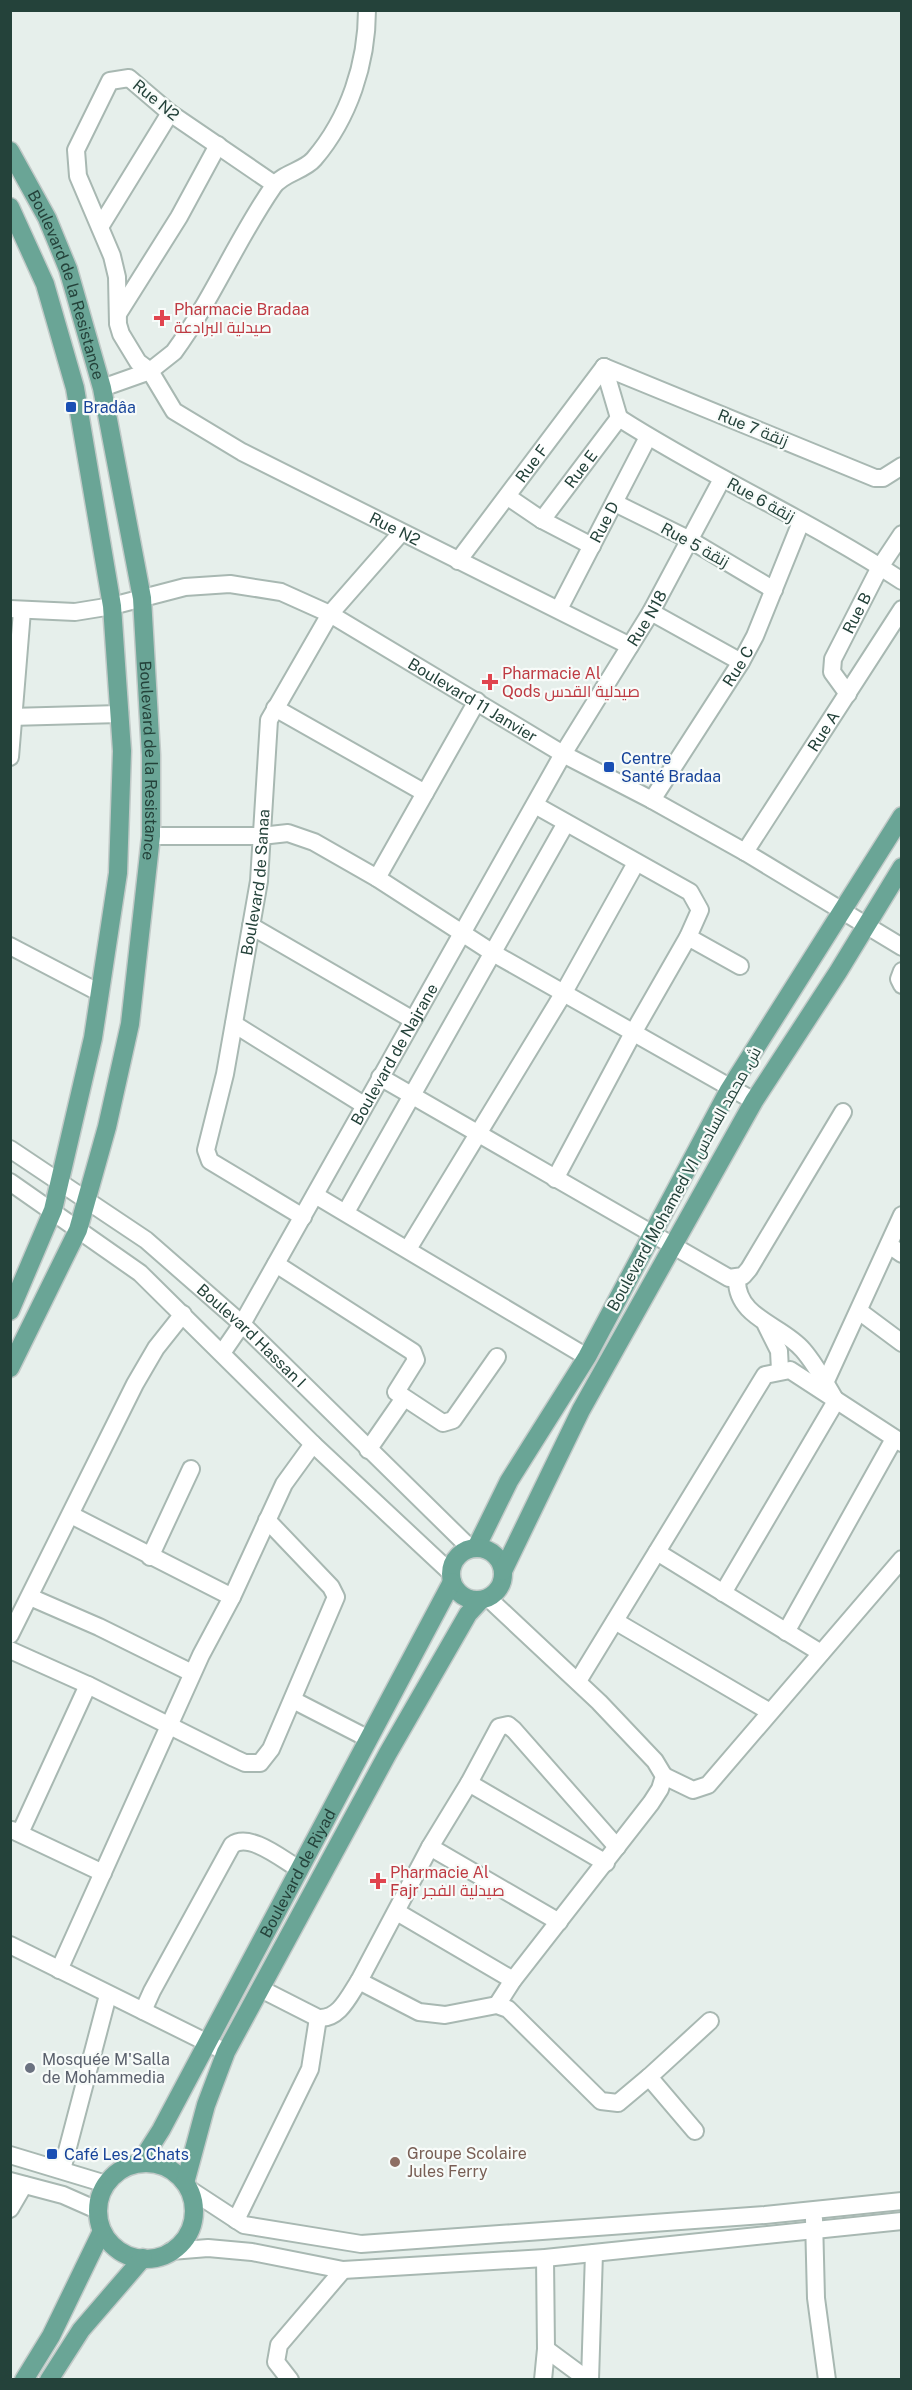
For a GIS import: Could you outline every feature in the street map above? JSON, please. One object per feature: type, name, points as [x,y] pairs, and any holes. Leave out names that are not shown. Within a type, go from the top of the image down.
[{"type":"main road","name":"Boulevard de la Resistance","points":[[10,151],[47,218],[68,269],[102,388],[142,598],[151,755],[151,836],[129,1024],[78,1230],[10,1368]]},
{"type":"main road","name":"Boulevard de la Resistance","points":[[10,207],[45,284],[73,378],[112,606],[122,751],[118,873],[93,1038],[53,1210],[10,1311]]},
{"type":"main road","name":"Boulevard Mohamed VI ش. محمد السادس","points":[[474,1548],[509,1481],[587,1357],[729,1090],[902,816]]},
{"type":"main road","name":"Boulevard Mohamed VI ش. محمد السادس","points":[[503,1571],[580,1410],[754,1101],[902,867]]},
{"type":"main road","points":[[474,1548],[494,1555],[503,1571],[501,1584],[485,1599],[474,1600],[460,1594],[451,1577],[457,1557],[474,1548]]},
{"type":"main road","name":"Boulevard de Riyad","points":[[140,2163],[160,2130],[299,1869],[451,1577]]},
{"type":"main road","name":"Boulevard de Riyad","points":[[187,2186],[206,2104],[226,2052],[388,1753],[468,1614],[485,1599]]},
{"type":"main road","points":[[140,2163],[165,2166],[187,2186],[194,2209],[189,2233],[184,2242],[158,2257],[133,2257],[114,2247],[102,2231],[97,2210],[106,2184],[127,2166],[140,2163]]},
{"type":"main road","points":[[24,2379],[51,2336],[102,2231]]},
{"type":"main road","points":[[49,2379],[81,2330],[143,2258]]},
{"type":"street","points":[[102,388],[150,371],[174,352],[185,338],[274,184],[313,160],[336,129],[350,101],[361,68],[367,10]]},
{"type":"street","name":"Rue N2","points":[[274,184],[170,113],[129,78],[110,81],[76,150],[78,176],[117,277],[118,324],[126,345],[138,362],[150,371],[174,411],[180,417],[242,452],[630,646]]},
{"type":"street","points":[[99,227],[170,113]]},
{"type":"street","points":[[118,314],[179,217],[218,145]]},
{"type":"street","points":[[604,367],[619,418]]},
{"type":"street","name":"Rue 7 زنقة","points":[[604,367],[875,478],[883,478],[902,466]]},
{"type":"street","name":"Rue F","points":[[458,561],[604,367]]},
{"type":"street","name":"Rue 6 زنقة","points":[[619,418],[648,437],[902,581]]},
{"type":"street","name":"Rue E","points":[[542,520],[619,418]]},
{"type":"street","name":"Rue D","points":[[559,609],[648,437]]},
{"type":"street","name":"Rue N18","points":[[563,754],[651,612],[722,479]]},
{"type":"street","points":[[508,497],[542,520],[592,546]]},
{"type":"street","name":"Rue 5 زنقة","points":[[615,503],[690,540],[774,590]]},
{"type":"street","name":"Rue C","points":[[652,800],[741,662],[774,590],[801,522]]},
{"type":"street","name":"Boulevard de Sanaa","points":[[303,1217],[210,1161],[206,1155],[234,1024],[258,881],[266,734],[275,708],[330,614],[401,533]]},
{"type":"street","name":"Rue B","points":[[848,694],[832,672],[833,659],[880,567],[902,534]]},
{"type":"street","name":"Boulevard 11 Janvier","points":[[16,610],[75,612],[112,606],[185,587],[230,584],[281,592],[330,614],[563,754],[746,852],[902,947]]},
{"type":"street","name":"Rue A","points":[[746,852],[902,609]]},
{"type":"street","points":[[10,757],[16,610]]},
{"type":"street","points":[[651,612],[741,662]]},
{"type":"street","points":[[377,878],[477,701]]},
{"type":"street","points":[[275,708],[343,744],[425,794]]},
{"type":"street","points":[[12,717],[120,714]]},
{"type":"street","name":"Boulevard de Najrane","points":[[222,1353],[242,1324],[303,1217],[563,754]]},
{"type":"street","points":[[535,806],[690,892],[697,900],[700,910],[688,937],[633,1033],[555,1179]]},
{"type":"street","points":[[346,1212],[410,1095],[566,823]]},
{"type":"street","points":[[151,836],[261,836],[288,833],[305,839],[377,878],[462,934],[563,994],[729,1090],[754,1101]]},
{"type":"street","points":[[408,1249],[563,994],[636,863]]},
{"type":"street","points":[[251,926],[413,1020]]},
{"type":"street","points":[[688,937],[740,966]]},
{"type":"street","points":[[10,946],[100,993]]},
{"type":"street","points":[[902,971],[902,984]]},
{"type":"street","points":[[234,1024],[364,1105]]},
{"type":"street","points":[[380,1077],[479,1132],[651,1235],[729,1278],[737,1279],[749,1269],[843,1112]]},
{"type":"street","name":"Boulevard Hassan I","points":[[10,1149],[146,1240],[242,1324],[364,1446],[474,1548]]},
{"type":"street","name":"Boulevard Hassan I","points":[[10,1182],[140,1273],[451,1577]]},
{"type":"street","points":[[315,1195],[587,1357]]},
{"type":"street","points":[[825,1383],[859,1311],[895,1250],[902,1215]]},
{"type":"street","points":[[276,1264],[413,1352],[416,1360],[400,1395],[364,1446]]},
{"type":"street","points":[[737,1279],[737,1290],[742,1299],[765,1324],[776,1342],[780,1370]]},
{"type":"street","points":[[859,1311],[902,1343]]},
{"type":"street","points":[[10,1635],[135,1384],[156,1348],[183,1314]]},
{"type":"street","points":[[765,1324],[791,1337],[804,1351],[836,1401]]},
{"type":"street","points":[[400,1395],[443,1423],[448,1423],[453,1420],[497,1357]]},
{"type":"street","points":[[578,1681],[765,1375],[780,1370],[790,1370],[898,1441],[786,1632]]},
{"type":"street","points":[[723,1593],[836,1401]]},
{"type":"street","points":[[59,1970],[192,1673],[232,1597],[284,1484],[313,1444]]},
{"type":"street","points":[[150,1557],[191,1469]]},
{"type":"street","points":[[71,1515],[232,1597]]},
{"type":"street","points":[[10,1650],[88,1685],[245,1763],[260,1763],[271,1749],[336,1597],[332,1587],[267,1520]]},
{"type":"street","points":[[657,1552],[820,1653]]},
{"type":"street","points":[[485,1599],[578,1681],[655,1761],[664,1776],[693,1790],[708,1785],[902,1559]]},
{"type":"street","points":[[30,1597],[99,1627],[192,1673]]},
{"type":"street","points":[[615,1621],[770,1712]]},
{"type":"street","points":[[88,1685],[15,1831],[103,1873]]},
{"type":"street","points":[[293,1700],[367,1738]]},
{"type":"street","points":[[261,1989],[318,2018],[331,2017],[338,2012],[359,1981],[430,1847],[469,1783],[496,1731],[508,1725],[617,1848]]},
{"type":"street","points":[[496,2005],[513,1980],[606,1863],[660,1789],[664,1776]]},
{"type":"street","points":[[469,1783],[606,1863]]},
{"type":"street","points":[[581,1849],[600,1829]]},
{"type":"street","points":[[143,2011],[232,1845],[243,1841],[252,1843],[299,1869]]},
{"type":"street","points":[[430,1847],[559,1922]]},
{"type":"street","points":[[397,1912],[513,1980]]},
{"type":"street","points":[[10,1945],[226,2052]]},
{"type":"street","points":[[359,1981],[419,2012],[445,2015],[496,2005],[515,2014],[601,2101],[618,2103],[710,2021]]},
{"type":"street","points":[[62,2170],[108,1995]]},
{"type":"street","points":[[236,2220],[310,2069],[318,2018]]},
{"type":"street","points":[[649,2077],[695,2131]]},
{"type":"street","points":[[10,2155],[106,2184]]},
{"type":"street","points":[[10,2209],[17,2183],[63,2195],[97,2210]]},
{"type":"street","points":[[187,2186],[244,2225],[362,2244],[765,2215],[902,2201]]},
{"type":"street","points":[[814,2211],[816,2298],[827,2379]]},
{"type":"street","points":[[765,2215],[766,2234]]},
{"type":"street","points":[[171,2251],[208,2248],[252,2252],[343,2270],[545,2258],[902,2222]]},
{"type":"street","points":[[589,2379],[594,2253]]},
{"type":"street","points":[[543,2379],[546,2349],[545,2258]]},
{"type":"street","points":[[290,2379],[276,2362],[279,2345],[343,2270]]},
{"type":"street","points":[[546,2349],[589,2379]]},
{"type":"place","name":"Pharmacie Bradaa صيدلية البرادعة","points":[[162,318]]},
{"type":"place","name":"Bradâa","points":[[71,407]]},
{"type":"place","name":"Pharmacie Al Qods صيدلية القدس","points":[[490,682]]},
{"type":"place","name":"Centre Santé Bradaa","points":[[609,767]]},
{"type":"place","name":"Pharmacie Al Fajr صيدلية الفجر","points":[[378,1881]]},
{"type":"place","name":"Mosquée M'Salla de Mohammedia","points":[[30,2068]]},
{"type":"place","name":"Café Les 2 Chats","points":[[52,2154]]},
{"type":"place","name":"Groupe Scolaire Jules Ferry","points":[[395,2162]]}]
